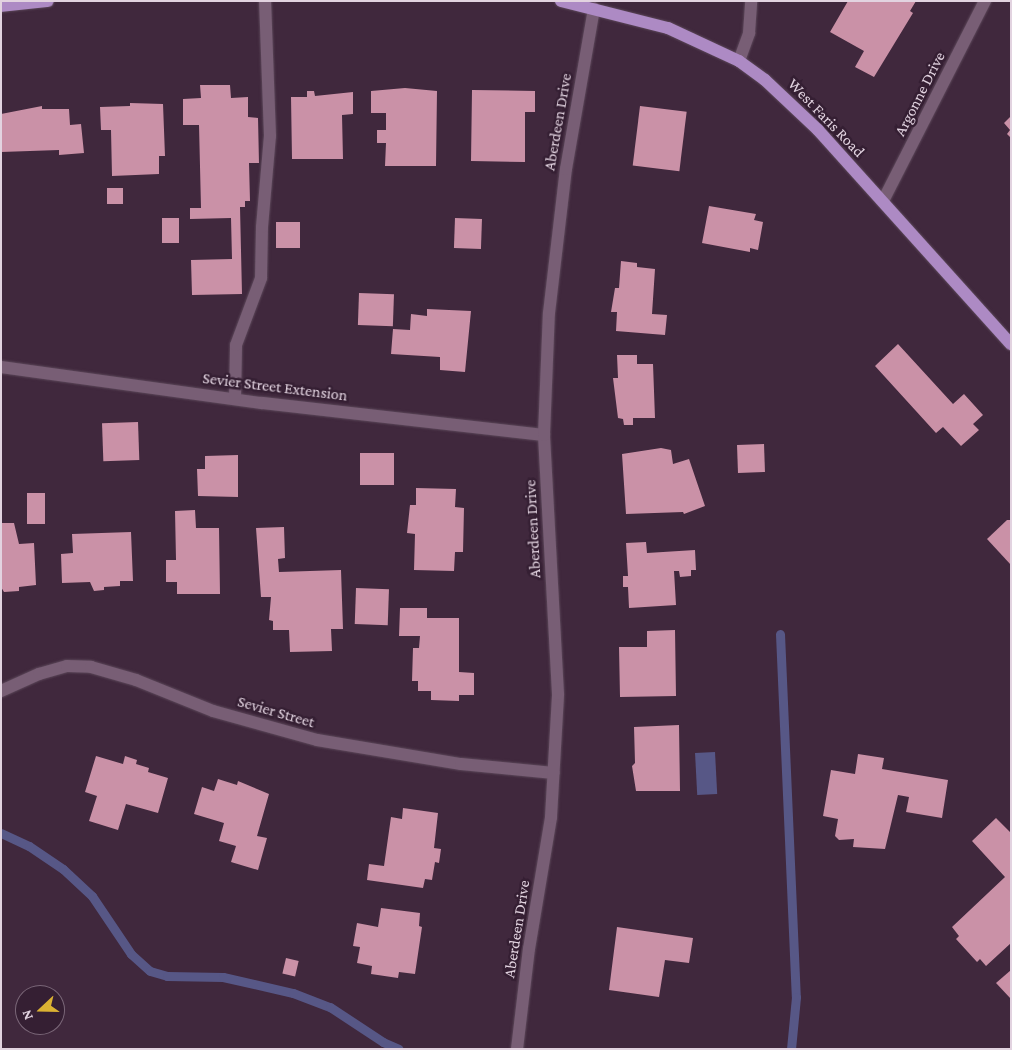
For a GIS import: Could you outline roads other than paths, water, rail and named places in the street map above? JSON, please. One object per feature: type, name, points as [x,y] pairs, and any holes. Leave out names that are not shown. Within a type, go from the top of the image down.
[{"type":"main road","points":[[1,6],[48,1]]},
{"type":"main road","name":"West Faris Road","points":[[561,1],[668,28],[739,61],[796,108],[883,201],[1011,344]]},
{"type":"street","points":[[235,399],[236,345],[261,278],[262,227],[270,136],[265,1]]},
{"type":"street","points":[[739,61],[749,33],[751,1]]},
{"type":"street","name":"Argonne Drive","points":[[883,201],[985,1]]},
{"type":"street","name":"Aberdeen Drive","points":[[517,1049],[529,949],[551,817],[558,694],[544,435],[549,313],[564,179],[594,8]]},
{"type":"street","name":"Sevier Street Extension","points":[[1,367],[235,399],[544,435]]},
{"type":"street","name":"Sevier Street","points":[[1,692],[39,674],[67,666],[91,667],[136,680],[214,711],[318,740],[461,764],[554,773]]},
{"type":"water","points":[[715,752],[717,794],[697,795],[695,753]]},
{"type":"waterway","points":[[780,634],[796,997],[791,1049]]},
{"type":"waterway","points":[[1,833],[29,846],[63,869],[92,896],[131,954],[150,971],[167,976],[223,977],[293,993],[330,1007],[383,1042],[399,1049]]}]
